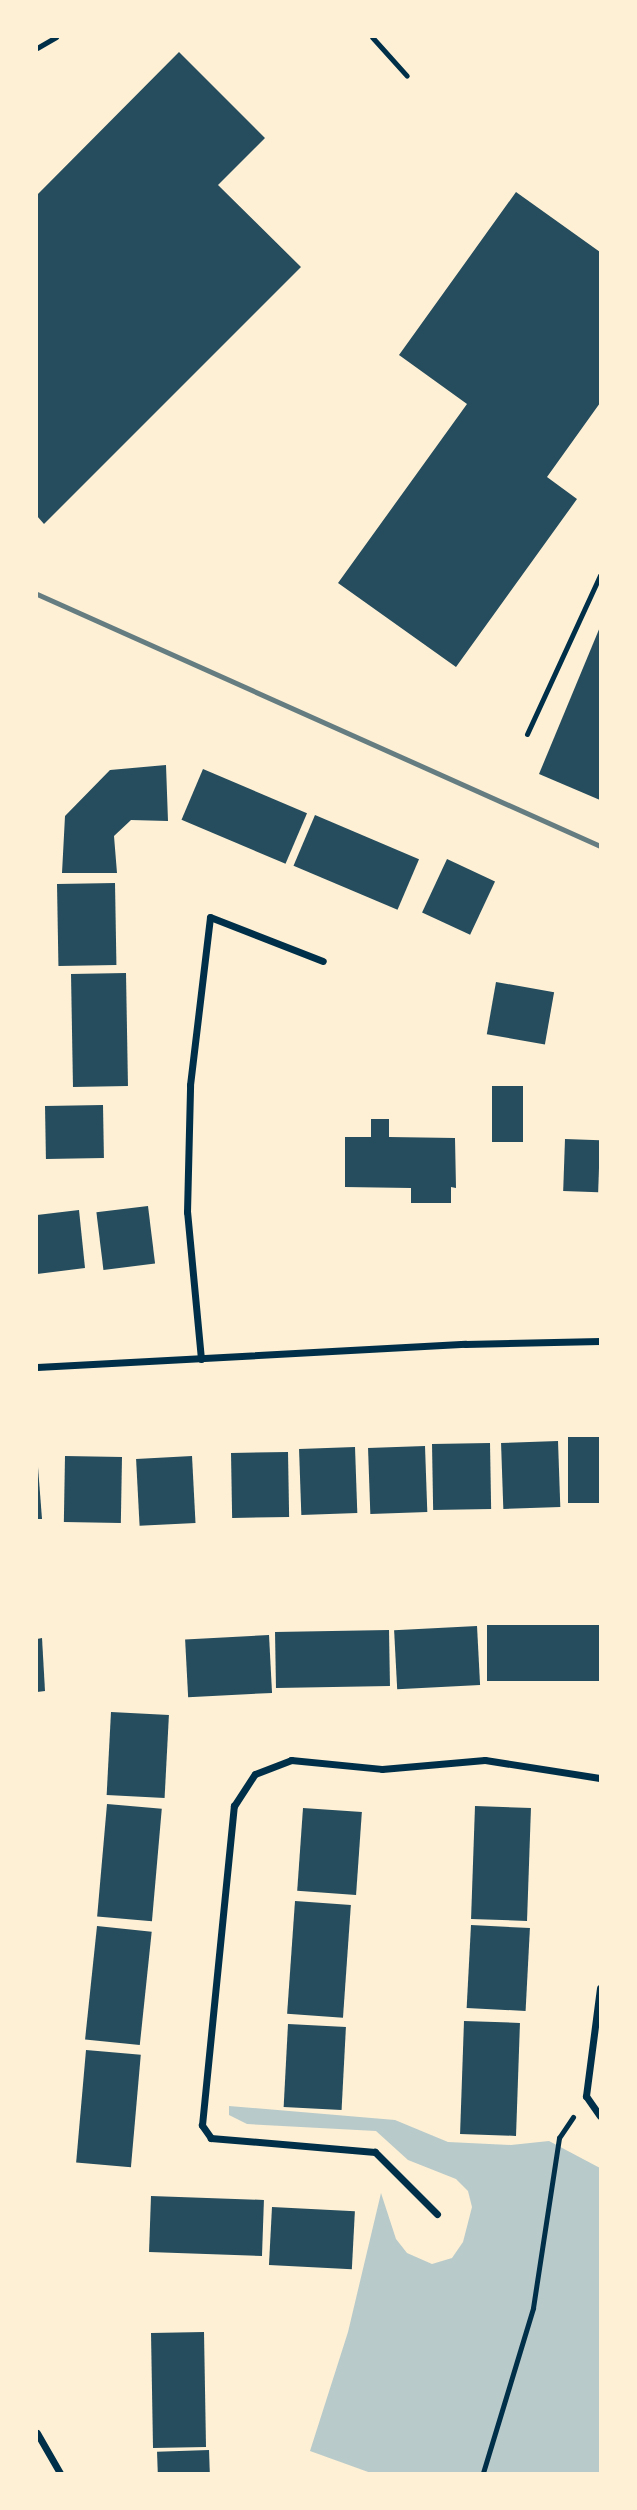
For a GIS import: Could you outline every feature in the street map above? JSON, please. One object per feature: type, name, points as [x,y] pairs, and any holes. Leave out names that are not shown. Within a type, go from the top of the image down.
[{"type":"street","points":[[201,1359],[187,1199],[190,1084],[210,917],[323,961]]},
{"type":"street","points":[[37,1367],[464,1344],[600,1341]]},
{"type":"street","points":[[437,2214],[375,2152],[211,2138],[202,2125],[234,1806],[255,1774],[291,1760],[382,1769],[485,1760],[600,1778]]},
{"type":"street","points":[[600,1988],[586,2096],[600,2116]]},
{"type":"street","points":[[37,2433],[60,2473]]},
{"type":"lane","points":[[37,48],[56,37]]},
{"type":"lane","points":[[372,37],[407,76]]},
{"type":"lane","points":[[527,734],[600,575]]},
{"type":"path","points":[[482,2473],[533,2308],[559,2138],[586,2096]]},
{"type":"shaded area","points":[[229,2106],[395,2120],[448,2142],[511,2145],[549,2141],[600,2168],[600,2473],[371,2473],[310,2451],[348,2332],[381,2193],[396,2239],[407,2253],[432,2264],[452,2258],[463,2242],[472,2207],[468,2191],[456,2179],[408,2160],[376,2131],[247,2124],[229,2115]]},
{"type":"building","points":[[179,52],[265,138],[218,185],[301,267],[44,524],[37,516],[37,195]]},
{"type":"building","points":[[516,192],[600,252],[600,403],[547,477],[577,499],[456,667],[338,583],[467,404],[399,355]]},
{"type":"building","points":[[600,627],[600,800],[539,774]]},
{"type":"building","points":[[166,765],[168,821],[131,820],[114,836],[117,873],[62,873],[65,816],[110,770]]},
{"type":"building","points":[[203,769],[307,813],[286,864],[182,820]]},
{"type":"building","points":[[315,815],[419,859],[398,910],[294,866]]},
{"type":"building","points":[[447,859],[495,881],[470,935],[422,912]]},
{"type":"building","points":[[115,883],[116,965],[58,966],[57,884]]},
{"type":"building","points":[[126,973],[128,1086],[73,1087],[71,974]]},
{"type":"building","points":[[496,982],[554,992],[545,1044],[487,1034]]},
{"type":"building","points":[[492,1086],[523,1086],[523,1142],[492,1142]]},
{"type":"building","points":[[103,1105],[104,1158],[46,1159],[45,1106]]},
{"type":"building","points":[[371,1119],[389,1119],[389,1137],[455,1138],[456,1188],[451,1187],[451,1203],[411,1203],[411,1188],[345,1187],[345,1137],[371,1137]]},
{"type":"building","points":[[565,1139],[600,1140],[598,1192],[563,1191]]},
{"type":"building","points":[[148,1206],[155,1264],[103,1270],[96,1212]]},
{"type":"building","points":[[79,1210],[85,1268],[37,1274],[37,1215]]},
{"type":"building","points":[[568,1437],[600,1437],[600,1503],[568,1503]]},
{"type":"building","points":[[558,1441],[560,1507],[503,1509],[501,1443]]},
{"type":"building","points":[[490,1443],[491,1509],[433,1510],[432,1444]]},
{"type":"building","points":[[425,1446],[427,1512],[370,1514],[368,1448]]},
{"type":"building","points":[[355,1447],[357,1513],[301,1515],[299,1449]]},
{"type":"building","points":[[288,1452],[289,1517],[232,1518],[231,1453]]},
{"type":"building","points":[[37,1454],[42,1519],[37,1519]]},
{"type":"building","points":[[65,1456],[122,1457],[121,1523],[64,1522]]},
{"type":"building","points":[[192,1456],[196,1523],[140,1526],[136,1459]]},
{"type":"building","points":[[487,1625],[600,1625],[600,1681],[487,1681]]},
{"type":"building","points":[[477,1626],[480,1685],[397,1689],[394,1630]]},
{"type":"building","points":[[389,1630],[390,1686],[276,1688],[275,1632]]},
{"type":"building","points":[[269,1635],[272,1693],[188,1697],[185,1639]]},
{"type":"building","points":[[42,1638],[45,1691],[37,1692],[37,1639]]},
{"type":"building","points":[[111,1712],[169,1715],[165,1798],[107,1795]]},
{"type":"building","points":[[107,1804],[162,1809],[152,1921],[97,1917]]},
{"type":"building","points":[[475,1806],[531,1808],[527,1921],[471,1919]]},
{"type":"building","points":[[303,1808],[362,1812],[356,1895],[297,1891]]},
{"type":"building","points":[[295,1901],[351,1905],[343,2018],[287,2014]]},
{"type":"building","points":[[471,1925],[530,1928],[526,2011],[467,2008]]},
{"type":"building","points":[[97,1926],[152,1932],[140,2045],[85,2039]]},
{"type":"building","points":[[464,2021],[520,2023],[516,2136],[460,2134]]},
{"type":"building","points":[[288,2024],[346,2027],[342,2110],[284,2107]]},
{"type":"building","points":[[86,2050],[141,2055],[131,2167],[76,2163]]},
{"type":"building","points":[[151,2196],[264,2200],[262,2256],[149,2252]]},
{"type":"building","points":[[272,2207],[355,2211],[352,2269],[269,2265]]},
{"type":"building","points":[[204,2332],[206,2447],[153,2448],[151,2333]]},
{"type":"building","points":[[209,2450],[210,2473],[158,2473],[157,2452]]},
{"type":"railway","points":[[37,594],[600,846]]}]
